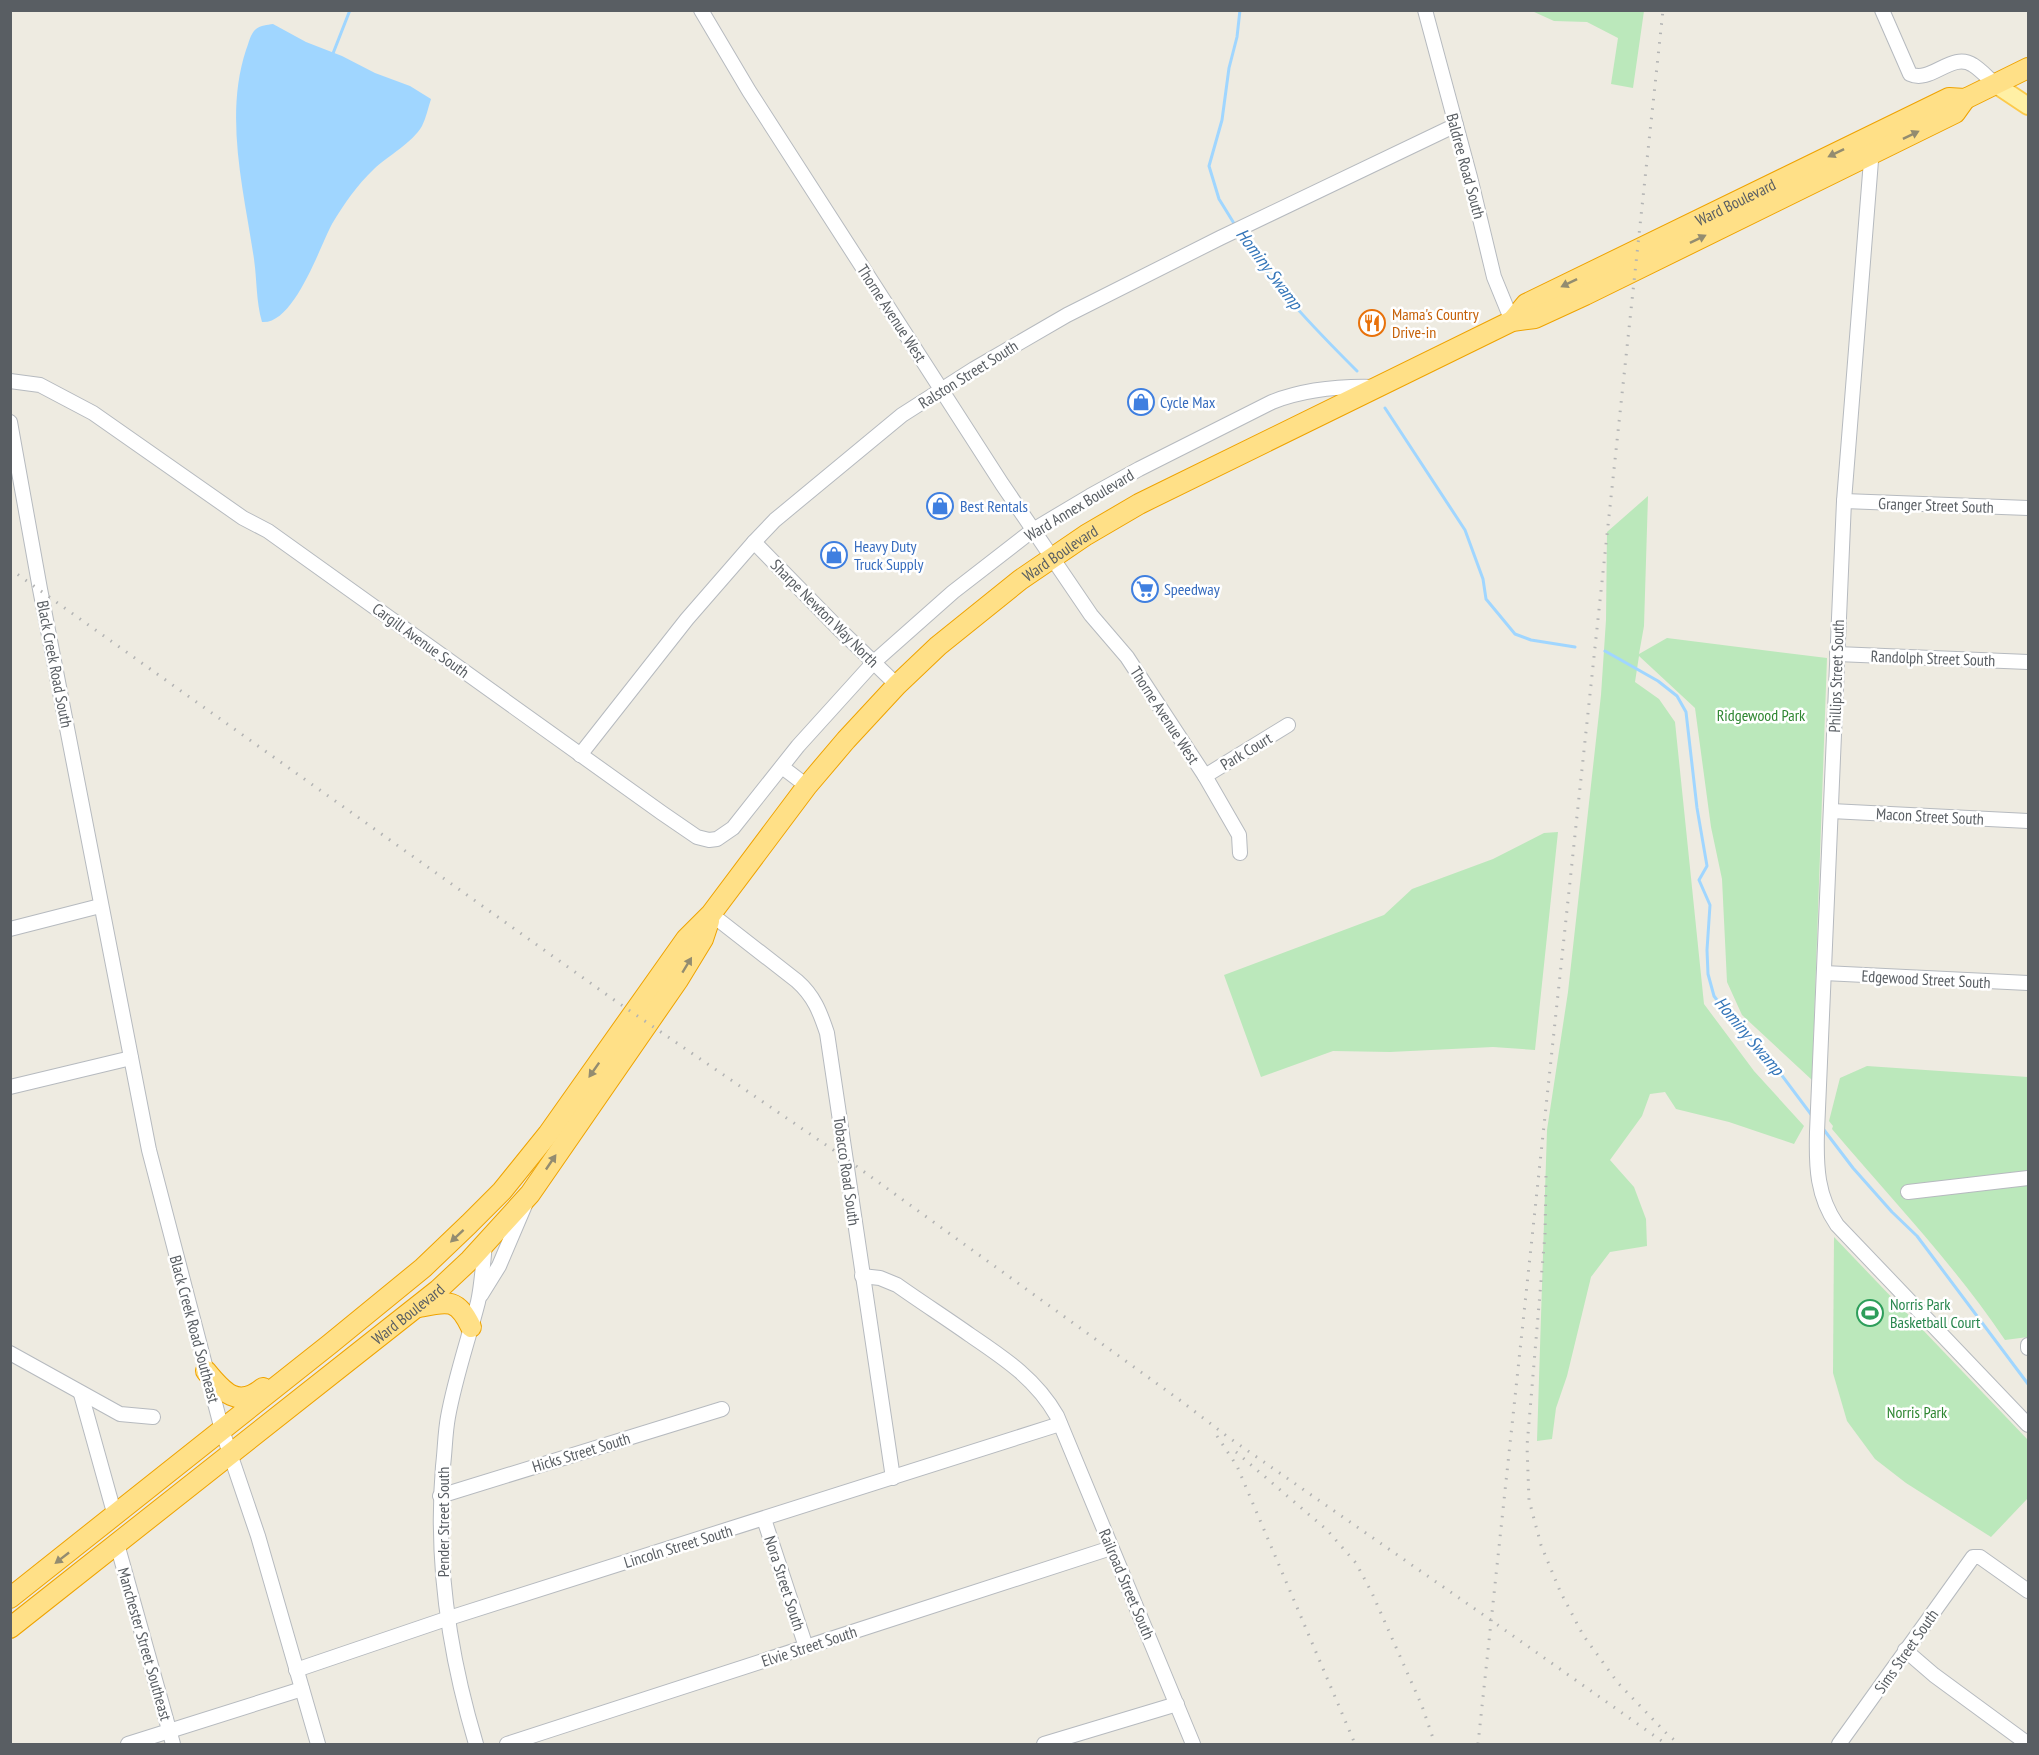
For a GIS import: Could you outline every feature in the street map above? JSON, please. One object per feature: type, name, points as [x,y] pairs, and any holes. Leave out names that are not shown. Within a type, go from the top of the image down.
[{"type":"highway","name":"Ward Boulevard","points":[[10,1628],[192,1482],[226,1442],[290,1376],[423,1268],[494,1198],[527,1162],[548,1134],[686,939],[711,914],[807,786],[846,740],[897,685],[969,620],[1020,580],[1086,535],[1160,494],[1512,321],[1526,304],[1873,144],[1949,98],[1965,99],[2028,68]]},
{"type":"highway","name":"Ward Boulevard","points":[[10,1598],[115,1516],[226,1442],[438,1290],[485,1244],[530,1194],[678,980],[703,939],[711,914]]},
{"type":"highway","points":[[485,1244],[494,1198]]},
{"type":"highway","points":[[50,1597],[81,1561],[351,1340],[400,1286]]},
{"type":"highway","points":[[414,1308],[450,1302],[464,1312],[471,1327]]},
{"type":"highway","points":[[206,1371],[224,1391],[239,1398],[255,1394],[274,1379],[290,1376]]},
{"type":"main road","points":[[1995,84],[2028,106]]},
{"type":"street","name":"Thorne Avenue West","points":[[701,10],[749,91],[1033,530],[1091,615],[1127,657],[1204,776],[1239,835],[1240,853]]},
{"type":"street","name":"Baldree Road South","points":[[1425,10],[1494,277],[1512,321]]},
{"type":"street","points":[[1882,10],[1910,74],[1918,77],[1925,76],[1950,64],[1966,62],[1973,64],[1995,84]]},
{"type":"street","name":"Ralston Street South","points":[[580,755],[687,619],[754,542],[775,520],[902,415],[974,369],[1067,315],[1220,238],[1456,125]]},
{"type":"street","name":"Phillips Street South","points":[[1873,144],[1844,501],[1816,1155],[1819,1188],[1837,1225],[2028,1425]]},
{"type":"street","name":"Cargill Avenue South","points":[[10,381],[40,385],[93,413],[243,518],[268,531],[697,837],[717,839],[733,828],[782,767]]},
{"type":"street","name":"Ward Annex Boulevard","points":[[782,767],[874,663],[953,592],[1033,530],[1139,469],[1282,398],[1311,390],[1346,386],[1376,387]]},
{"type":"street","name":"Black Creek Road South","points":[[10,422],[100,906]]},
{"type":"street","name":"Granger Street South","points":[[1844,501],[2028,508]]},
{"type":"street","name":"Sharpe Newton Way North","points":[[754,542],[897,685]]},
{"type":"street","name":"Randolph Street South","points":[[1837,654],[2028,662]]},
{"type":"street","name":"Park Court","points":[[1204,776],[1288,725]]},
{"type":"street","points":[[782,767],[807,786]]},
{"type":"street","name":"Macon Street South","points":[[1831,811],[2028,821]]},
{"type":"street","points":[[10,929],[100,906]]},
{"type":"street","name":"Black Creek Road Southeast","points":[[100,906],[149,1150],[206,1371],[226,1442],[258,1536],[318,1744]]},
{"type":"street","name":"Tobacco Road South","points":[[711,914],[797,981],[808,991],[820,1011],[827,1033],[893,1478]]},
{"type":"street","name":"Edgewood Street South","points":[[1824,973],[2028,983]]},
{"type":"street","points":[[10,1087],[131,1058]]},
{"type":"street","points":[[1908,1192],[2028,1178]]},
{"type":"street","name":"Pender Street South","points":[[478,1300],[499,1266],[530,1194]]},
{"type":"street","name":"Pender Street South","points":[[476,1744],[460,1685],[447,1619],[441,1559],[440,1496],[447,1419],[478,1300],[485,1244]]},
{"type":"street","name":"Railroad Street South","points":[[862,1276],[880,1278],[897,1286],[1013,1365],[1047,1398],[1060,1424],[1193,1744]]},
{"type":"street","points":[[10,1353],[120,1414],[153,1417]]},
{"type":"street","points":[[81,1394],[115,1516]]},
{"type":"street","name":"Hicks Street South","points":[[440,1496],[722,1409]]},
{"type":"street","name":"Lincoln Street South","points":[[296,1670],[447,1619],[1060,1424]]},
{"type":"street","name":"Nora Street South","points":[[765,1519],[806,1647]]},
{"type":"street","name":"Manchester Street Southeast","points":[[117,1544],[171,1738]]},
{"type":"street","name":"Elvie Street South","points":[[507,1744],[1111,1548]]},
{"type":"street","name":"Sims Street South","points":[[1839,1744],[1972,1557],[1980,1557],[2028,1591]]},
{"type":"street","points":[[1905,1650],[1934,1675],[2028,1744]]},
{"type":"street","points":[[128,1744],[171,1738],[302,1689]]},
{"type":"street","points":[[1044,1744],[1177,1704]]},
{"type":"green space","points":[[1532,11],[1644,11],[1633,88],[1611,84],[1618,38],[1587,22],[1554,21]]},
{"type":"green space","name":"Ridgewood Park","points":[[1648,496],[1644,626],[1639,654],[1667,638],[1827,658],[1812,1080],[1742,1015],[1727,982],[1722,879],[1711,827],[1695,708],[1639,656],[1635,682],[1659,699],[1675,722],[1704,1004],[1754,1071],[1804,1126],[1794,1144],[1729,1122],[1676,1109],[1665,1092],[1650,1094],[1642,1116],[1610,1160],[1634,1187],[1646,1219],[1647,1246],[1610,1252],[1591,1277],[1567,1376],[1556,1408],[1552,1439],[1537,1441],[1547,1130],[1568,992],[1601,695],[1606,620],[1607,532]]},
{"type":"green space","points":[[1558,832],[1535,1050],[1493,1047],[1390,1052],[1333,1051],[1261,1077],[1224,975],[1384,915],[1412,889],[1493,859],[1544,833]]},
{"type":"green space","points":[[1867,1066],[2028,1077],[2028,1337],[2005,1340],[1943,1258],[1832,1129],[1833,1126],[1829,1121],[1840,1078]]},
{"type":"green space","name":"Norris Park","points":[[1834,1237],[2028,1440],[2028,1498],[1991,1537],[1906,1483],[1875,1459],[1847,1421],[1833,1373]]},
{"type":"water","points":[[273,24],[306,42],[410,86],[431,99],[418,132],[374,169],[346,202],[332,224],[295,298],[274,320],[262,322],[241,181],[236,128],[240,75],[246,50],[254,31],[264,25]]},
{"type":"waterway","points":[[332,56],[350,10]]},
{"type":"waterway","name":"Hominy Swamp","points":[[1235,225],[1219,199],[1209,166],[1222,120],[1240,10]]},
{"type":"waterway","name":"Hominy Swamp","points":[[1240,233],[1280,288],[1357,371]]},
{"type":"waterway","name":"Hominy Swamp","points":[[1385,408],[1465,530],[1483,579],[1486,599],[1515,634],[1531,640],[1575,647]]},
{"type":"waterway","name":"Hominy Swamp","points":[[1605,651],[1658,681],[1677,696],[1686,712],[1697,808],[1707,866],[1699,880],[1710,905],[1708,974],[1714,996],[1735,1025],[1762,1049],[1813,1117]]},
{"type":"waterway","name":"Hominy Swamp","points":[[1821,1126],[1853,1168],[1917,1236],[2028,1384]]},
{"type":"railway","points":[[1478,1744],[1663,10]]},
{"type":"railway","points":[[10,569],[617,1002],[845,1158],[1228,1437],[1666,1744]]},
{"type":"railway","points":[[1546,1176],[1545,1234],[1527,1446],[1529,1500],[1541,1545],[1560,1591],[1583,1635],[1618,1683],[1669,1736],[1680,1744]]},
{"type":"railway","points":[[1217,1436],[1237,1466],[1355,1744]]},
{"type":"railway","points":[[1236,1452],[1327,1530],[1356,1563],[1372,1593],[1422,1706],[1435,1744]]},
{"type":"place","name":"Mama's Country Drive-in","points":[[1372,323]]},
{"type":"place","name":"Cycle Max","points":[[1141,402]]},
{"type":"place","name":"Best Rentals","points":[[940,506]]},
{"type":"place","name":"Heavy Duty Truck Supply","points":[[834,555]]},
{"type":"place","name":"Speedway","points":[[1145,589]]},
{"type":"place","name":"Norris Park Basketball Court","points":[[1870,1313]]}]
